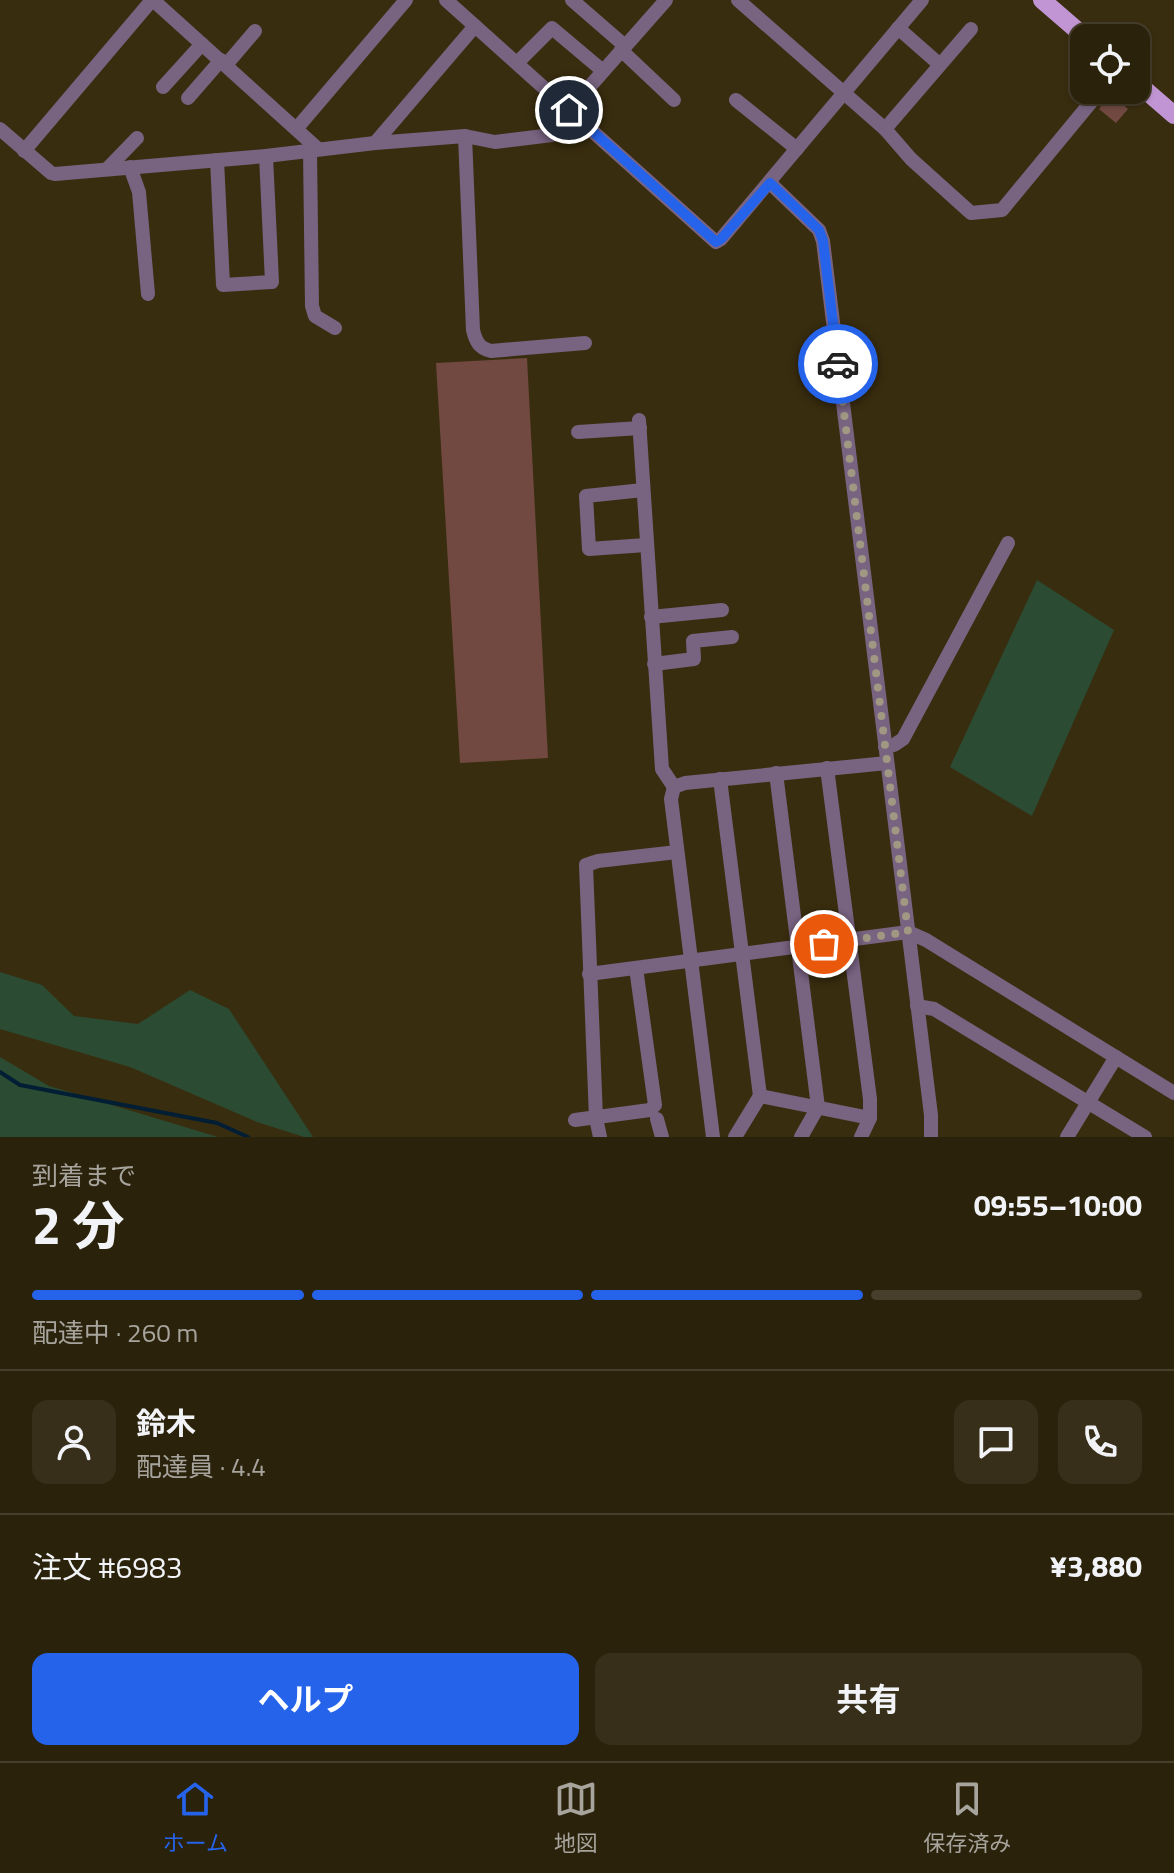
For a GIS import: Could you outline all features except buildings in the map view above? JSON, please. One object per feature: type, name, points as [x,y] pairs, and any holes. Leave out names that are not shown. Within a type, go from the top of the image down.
[{"type":"main road","points":[[1042,0],[1070,24]]},
{"type":"main road","points":[[1150,94],[1174,115]]},
{"type":"street","points":[[24,151],[152,0],[297,128],[314,150],[312,306],[315,316],[335,328]]},
{"type":"street","points":[[297,128],[406,0]]},
{"type":"street","points":[[446,0],[716,242],[770,183],[922,0]]},
{"type":"street","points":[[572,0],[674,100]]},
{"type":"street","points":[[0,129],[51,173],[465,136],[495,142],[552,135],[569,110],[666,0]]},
{"type":"street","points":[[738,0],[885,129],[911,159],[971,213],[1002,210],[1089,104]]},
{"type":"street","points":[[375,143],[475,26]]},
{"type":"street","points":[[517,63],[552,28],[603,71]]},
{"type":"street","points":[[898,28],[939,64]]},
{"type":"street","points":[[885,129],[971,29]]},
{"type":"street","points":[[188,98],[255,31]]},
{"type":"street","points":[[163,87],[202,44]]},
{"type":"street","points":[[736,100],[797,149]]},
{"type":"street","points":[[465,136],[476,342],[483,349],[491,351],[585,343]]},
{"type":"street","points":[[107,169],[137,138]]},
{"type":"street","points":[[217,160],[223,285],[272,282],[266,156]]},
{"type":"street","points":[[130,167],[139,192],[148,294]]},
{"type":"street","points":[[770,183],[819,230],[823,241],[917,1006],[936,1135]]},
{"type":"street","points":[[578,432],[640,424],[662,769],[674,787],[671,799],[713,1137]]},
{"type":"street","points":[[643,490],[586,496],[589,549],[646,545]]},
{"type":"street","points":[[885,747],[903,739],[1008,543]]},
{"type":"street","points":[[651,617],[722,610]]},
{"type":"street","points":[[654,664],[694,659],[693,641],[732,637]]},
{"type":"street","points":[[674,787],[720,779],[887,763]]},
{"type":"street","points":[[827,768],[870,1118],[861,1137]]},
{"type":"street","points":[[776,773],[818,1107],[801,1137]]},
{"type":"street","points":[[720,779],[760,1096],[735,1137]]},
{"type":"street","points":[[600,1137],[596,1118],[586,865],[677,852]]},
{"type":"street","points":[[589,974],[908,932],[926,940],[1174,1093]]},
{"type":"street","points":[[575,1120],[650,1110],[655,1105],[636,968]]},
{"type":"street","points":[[917,1006],[934,1009],[1145,1137]]},
{"type":"street","points":[[1067,1137],[1116,1057]]},
{"type":"street","points":[[760,1096],[870,1118]]},
{"type":"street","points":[[657,1119],[662,1137]]},
{"type":"green space","points":[[1037,580],[1114,630],[1032,816],[950,767]]},
{"type":"green space","points":[[0,972],[42,985],[74,1016],[138,1024],[190,990],[229,1009],[313,1137],[257,1122],[130,1067],[0,1029]]},
{"type":"green space","points":[[0,1057],[49,1086],[218,1137],[0,1137]]},
{"type":"waterway","points":[[0,1072],[20,1085],[217,1123],[248,1137]]},
{"type":"way so far","points":[[824,944],[908,932],[838,364]]},
{"type":"route","points":[[569,110],[716,242],[770,183],[819,230],[823,241],[838,364]]}]
